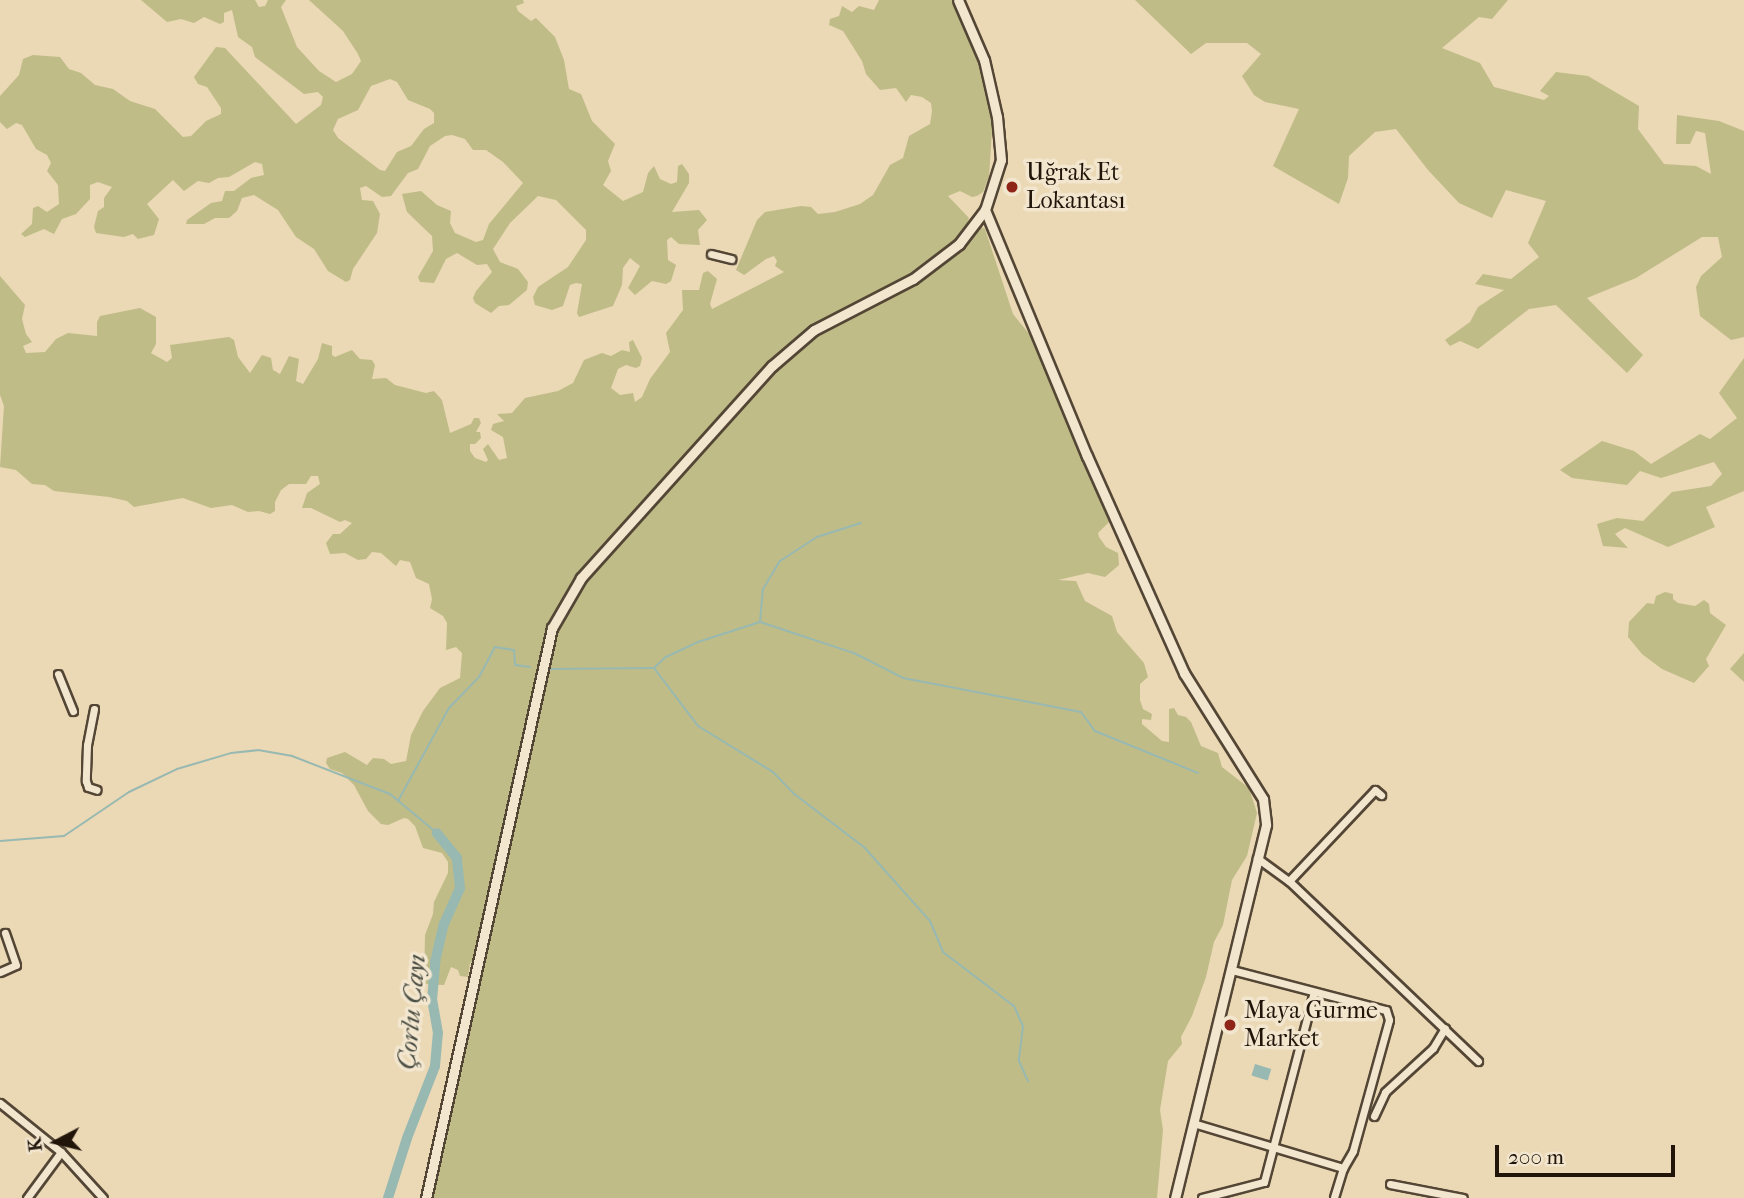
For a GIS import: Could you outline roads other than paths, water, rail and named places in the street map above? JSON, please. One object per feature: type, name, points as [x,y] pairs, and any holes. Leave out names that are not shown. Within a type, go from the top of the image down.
[{"type":"street","points":[[426,1198],[537,682],[552,628],[581,578],[779,360],[814,330],[922,272],[959,244],[985,210],[1001,160],[997,117],[984,60],[958,0]]},
{"type":"street","points":[[985,210],[1087,456],[1184,673],[1263,799],[1266,825],[1175,1198]]},
{"type":"street","points":[[712,254],[732,259]]},
{"type":"street","points":[[58,674],[73,711]]},
{"type":"street","points":[[94,709],[86,781],[88,787],[97,790]]},
{"type":"street","points":[[1289,881],[1375,790],[1381,795]]},
{"type":"street","points":[[1257,858],[1289,881],[1479,1062]]},
{"type":"street","points":[[0,972],[16,965],[5,933]]},
{"type":"street","points":[[1232,971],[1386,1010],[1390,1020],[1353,1151],[1343,1168],[1334,1198]]},
{"type":"street","points":[[1202,1198],[1264,1182],[1314,992]]},
{"type":"street","points":[[1374,1116],[1385,1091],[1433,1048],[1445,1028]]},
{"type":"street","points":[[0,1103],[61,1152],[103,1198]]},
{"type":"street","points":[[1193,1123],[1343,1168]]},
{"type":"street","points":[[27,1198],[61,1152]]},
{"type":"street","points":[[1390,1184],[1463,1198]]},
{"type":"water","points":[[1255,1064],[1271,1069],[1268,1080],[1251,1075]]},
{"type":"waterway","points":[[760,622],[763,589],[780,561],[817,537],[861,523]]},
{"type":"waterway","points":[[654,668],[666,657],[698,642],[760,622],[854,653],[903,678],[1081,712],[1095,731],[1198,773]]},
{"type":"waterway","points":[[398,801],[449,708],[479,677],[495,647],[514,650],[515,665],[530,667]]},
{"type":"waterway","points":[[549,669],[654,668],[698,726],[773,772],[793,793],[864,847],[930,921],[943,952],[1014,1006],[1023,1026],[1019,1061],[1028,1081]]},
{"type":"waterway","points":[[0,841],[64,836],[129,792],[177,769],[231,753],[258,750],[292,756],[390,794],[437,833]]},
{"type":"waterway","name":"Çorlu Çayı","points":[[388,1198],[407,1138],[435,1066],[438,1033],[432,1000],[435,962],[444,924],[460,888],[457,858],[437,833]]},
{"type":"place","name":"Uğrak Et Lokantası","points":[[1012,187]]},
{"type":"place","name":"Maya Gurme Market","points":[[1230,1025]]}]
